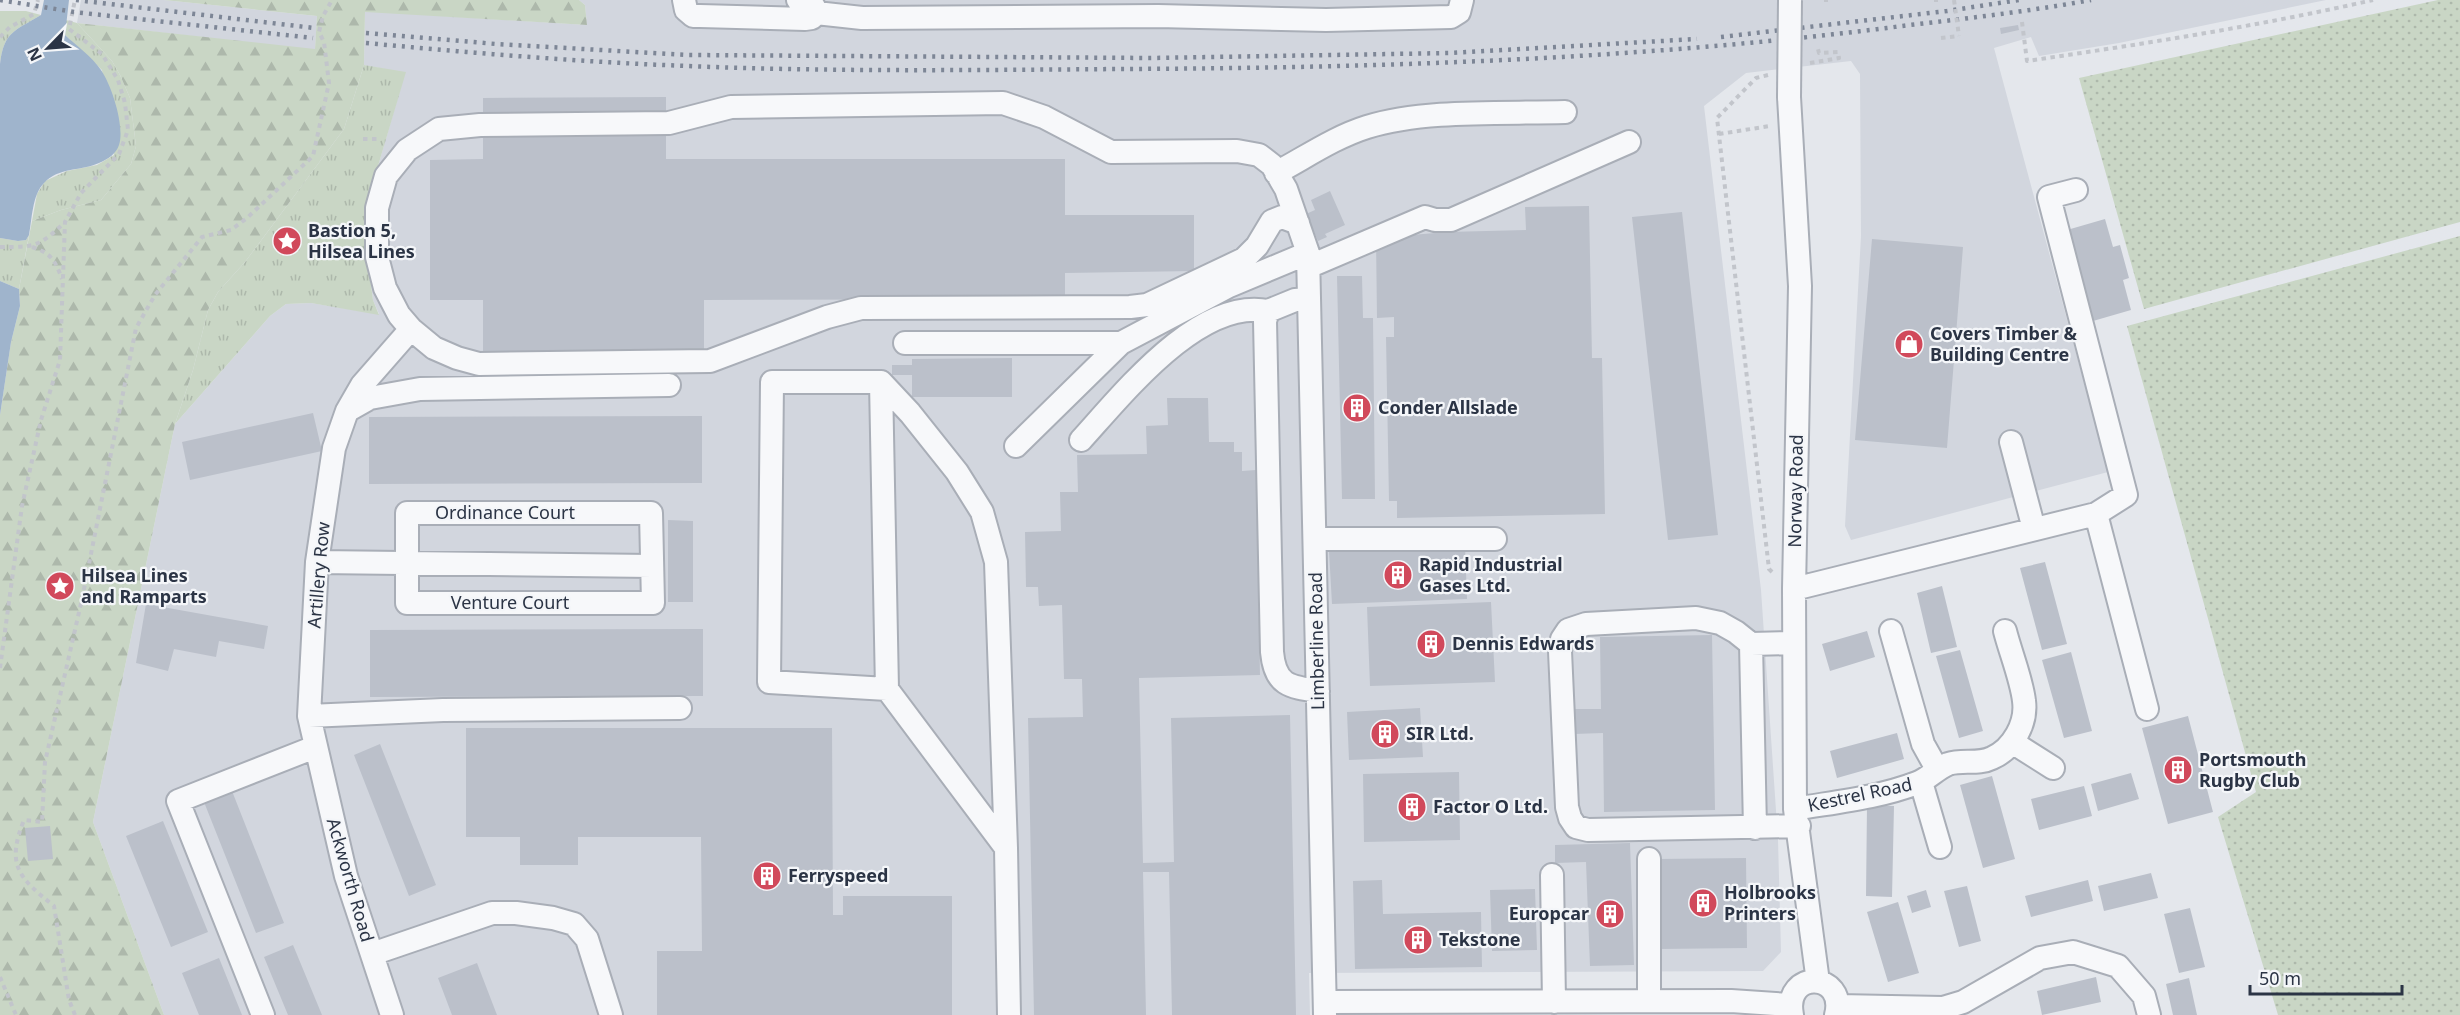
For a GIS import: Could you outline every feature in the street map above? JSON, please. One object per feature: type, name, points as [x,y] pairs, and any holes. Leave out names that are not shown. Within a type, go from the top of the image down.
[{"type":"street","points":[[684,0],[686,10],[693,16],[812,18],[807,7]]},
{"type":"street","points":[[807,7],[862,18],[1158,8],[1326,20],[1451,17],[1460,12],[1462,0]]},
{"type":"street","name":"Norway Road","points":[[1790,0],[1789,97],[1800,286],[1794,593],[1797,818],[1818,982]]},
{"type":"street","points":[[1299,223],[1282,217],[1272,221],[1257,246],[1244,260],[1147,305],[1130,307],[861,308],[827,317],[710,361],[479,364],[457,358],[434,348],[411,329],[399,315],[385,288],[377,257],[377,208],[386,176],[407,150],[439,129],[480,125],[669,123],[731,106],[1003,103],[1044,117],[1110,152],[1238,151],[1259,155],[1272,165],[1276,173],[1341,137],[1394,120],[1435,116],[1565,112]]},
{"type":"street","points":[[1016,446],[1121,343],[1229,286],[1425,217],[1435,220],[1451,220],[1629,142]]},
{"type":"street","name":"Limberline Road","points":[[1276,173],[1286,189],[1299,223],[1308,260],[1325,1009]]},
{"type":"street","points":[[1794,593],[2096,514],[2126,495],[2049,197],[2076,190]]},
{"type":"street","points":[[1081,440],[1124,392],[1179,340],[1214,319],[1240,309],[1253,308],[1268,311],[1295,300],[1309,299]]},
{"type":"street","points":[[1268,311],[1265,334],[1273,665],[1280,679],[1289,685],[1318,691]]},
{"type":"street","name":"Artillery Row","points":[[314,745],[309,717],[317,562],[334,448],[347,411],[362,385],[411,329]]},
{"type":"street","points":[[905,343],[1121,343]]},
{"type":"street","points":[[887,689],[769,682],[772,382],[882,382],[957,472],[982,512],[996,562],[1010,1015]]},
{"type":"street","points":[[882,382],[887,689],[1006,848]]},
{"type":"street","points":[[347,411],[369,398],[420,390],[669,385]]},
{"type":"street","points":[[2011,442],[2034,529]]},
{"type":"street","name":"Ordinance Court","points":[[407,562],[407,513],[651,513],[652,566]]},
{"type":"street","points":[[2096,514],[2147,709]]},
{"type":"street","points":[[1315,539],[1495,539]]},
{"type":"street","points":[[317,562],[652,566]]},
{"type":"street","name":"Venture Court","points":[[407,562],[407,603],[653,603],[652,566]]},
{"type":"street","name":"Kestrel Road","points":[[1751,644],[1720,623],[1696,618],[1586,624],[1568,630],[1562,639],[1560,651],[1567,807],[1576,827],[1588,830],[1755,828],[1897,790],[1951,763],[1979,764],[1995,757],[2012,742]]},
{"type":"street","points":[[1891,631],[1923,744],[1940,847]]},
{"type":"street","points":[[2005,631],[2025,702],[2022,726],[2012,742],[2053,768]]},
{"type":"street","points":[[1755,828],[1751,644],[1794,643]]},
{"type":"street","points":[[309,717],[442,710],[680,708]]},
{"type":"street","points":[[263,1015],[178,801],[314,745]]},
{"type":"street","name":"Ackworth Road","points":[[314,745],[346,876],[392,1015]]},
{"type":"street","points":[[1649,859],[1649,1001]]},
{"type":"street","points":[[1552,874],[1554,1002]]},
{"type":"street","points":[[372,954],[492,913],[516,913],[553,918],[574,924],[587,939],[611,1015]]},
{"type":"street","points":[[1325,1009],[1523,1008],[1554,1002],[1731,1001],[1791,1010],[1791,998],[1799,986],[1818,982],[1832,989],[1837,1010],[1944,1011],[2040,958],[2073,952],[2118,966],[2144,996],[2149,1015]]},
{"type":"path","points":[[0,37],[10,27],[34,14],[38,0]]},
{"type":"path","points":[[32,247],[65,222],[81,194],[119,154],[128,130],[125,102],[118,80],[102,54],[69,29],[75,0]]},
{"type":"path","points":[[75,1015],[69,1000],[54,906],[17,870],[16,841],[24,820],[42,822],[45,762],[82,599],[136,328],[155,295],[202,237],[231,230],[247,218],[313,156],[329,83],[324,42],[319,32],[323,16],[332,0]]},
{"type":"path","points":[[1941,38],[1959,36],[1954,0]]},
{"type":"path","points":[[2022,22],[2028,61],[2173,39],[2313,14],[2373,0]]},
{"type":"path","points":[[1815,62],[1839,58],[1838,52],[1819,53],[1818,49]]},
{"type":"path","points":[[1756,78],[1717,118],[1769,569],[1794,593]]},
{"type":"path","points":[[1719,134],[1791,123]]},
{"type":"path","points":[[363,139],[377,139]]},
{"type":"path","points":[[0,668],[22,506],[41,420],[60,360],[65,222]]},
{"type":"path","points":[[0,247],[32,247],[47,252],[57,266],[64,283]]},
{"type":"path","points":[[0,977],[16,1015]]},
{"type":"shaded area","points":[[81,0],[164,0],[317,16],[315,50],[77,23]]},
{"type":"shaded area","points":[[579,0],[2326,0],[2119,43],[2039,56],[2031,37],[1994,48],[2108,472],[1851,540],[1845,526],[1861,236],[1860,74],[1851,61],[1746,73],[1704,106],[1761,590],[1778,840],[1781,952],[1763,971],[1309,973],[1310,1015],[164,1015],[93,822],[175,424],[270,316],[286,304],[311,303],[379,314],[373,300],[370,277],[371,208],[378,166],[405,73],[364,65],[365,11],[587,25],[585,5]]},
{"type":"green space","points":[[164,0],[579,0],[585,5],[587,25],[365,12],[364,65],[344,129],[245,262],[218,292],[208,310],[193,370],[175,424],[93,822],[164,1015],[0,1015],[0,415],[11,342],[20,306],[19,289],[32,221],[61,210],[101,200],[131,164],[136,146],[130,98],[120,75],[112,61],[77,23],[315,49],[317,16]]},
{"type":"green space","points":[[2438,0],[2460,0],[2460,222],[2144,309],[2079,78]]},
{"type":"green space","points":[[0,11],[26,11],[41,15],[12,33],[4,45],[0,64]]},
{"type":"green space","points":[[66,20],[77,23],[112,61],[120,75],[130,98],[136,146],[131,164],[101,200],[61,210],[32,221],[37,194],[45,181],[67,171],[97,165],[114,155],[102,70],[65,35]]},
{"type":"green space","points":[[364,65],[406,72],[378,166],[371,208],[370,277],[373,300],[379,315],[311,303],[286,304],[270,316],[175,424],[193,370],[208,310],[218,292],[245,262],[344,129]]},
{"type":"green space","points":[[29,235],[19,289],[0,281],[0,238],[18,241],[26,240]]},
{"type":"green space","points":[[2460,236],[2460,1015],[2278,1015],[2218,817],[2256,792],[2127,326]]},
{"type":"water","points":[[44,0],[69,0],[65,35],[93,61],[105,77],[119,118],[120,137],[116,151],[106,160],[92,166],[56,174],[44,183],[37,194],[29,235],[26,240],[18,241],[0,238],[0,64],[8,38],[12,33],[41,15]]},
{"type":"water","points":[[0,281],[19,289],[20,306],[11,342],[0,415]]},
{"type":"building","points":[[2018,25],[2019,30],[2001,34],[2000,28]]},
{"type":"building","points":[[666,97],[666,159],[1065,159],[1065,215],[1194,215],[1194,271],[1065,273],[1065,299],[704,300],[704,371],[483,371],[483,300],[430,300],[430,160],[483,159],[483,98]]},
{"type":"building","points":[[1330,191],[1345,225],[1325,234],[1327,237],[1318,241],[1306,214],[1315,210],[1311,200]]},
{"type":"building","points":[[1589,206],[1592,358],[1602,358],[1605,514],[1397,518],[1397,501],[1389,501],[1386,337],[1394,337],[1394,317],[1377,318],[1376,238],[1447,232],[1526,230],[1525,207]]},
{"type":"building","points":[[1682,212],[1718,535],[1668,540],[1632,217]]},
{"type":"building","points":[[2105,219],[2113,247],[2120,245],[2129,278],[2123,280],[2131,310],[2093,321],[2067,230]]},
{"type":"building","name":"Covers Timber & Building Centre","points":[[1872,239],[1963,247],[1947,448],[1855,440]]},
{"type":"building","name":"Conder Allslade","points":[[1337,276],[1362,276],[1363,318],[1373,318],[1375,499],[1342,499]]},
{"type":"building","points":[[1012,358],[1012,397],[912,397],[912,375],[892,375],[892,365],[912,365],[912,359]]},
{"type":"building","points":[[1167,398],[1208,398],[1209,442],[1234,442],[1234,452],[1242,452],[1242,471],[1256,470],[1260,675],[1139,678],[1143,863],[1174,862],[1171,718],[1290,715],[1296,1015],[1172,1015],[1169,872],[1143,872],[1146,1015],[1034,1015],[1028,718],[1083,717],[1082,679],[1064,679],[1062,605],[1039,606],[1038,587],[1026,587],[1025,532],[1061,531],[1060,492],[1078,492],[1077,455],[1147,454],[1146,426],[1168,425]]},
{"type":"building","points":[[313,413],[322,451],[190,480],[182,442]]},
{"type":"building","points":[[702,416],[702,483],[369,484],[369,417]]},
{"type":"building","points":[[668,520],[693,521],[693,602],[668,602]]},
{"type":"building","name":"Rapid Industrial Gases Ltd.","points":[[1465,545],[1467,599],[1332,604],[1329,551]]},
{"type":"building","points":[[2045,562],[2067,644],[2042,650],[2020,568]]},
{"type":"building","points":[[1942,586],[1957,647],[1931,653],[1917,593]]},
{"type":"building","name":"Dennis Edwards","points":[[1491,602],[1495,682],[1370,686],[1367,607]]},
{"type":"building","points":[[146,604],[268,626],[264,649],[219,641],[216,657],[174,649],[168,671],[136,663]]},
{"type":"building","points":[[703,629],[703,696],[370,697],[370,630]]},
{"type":"building","points":[[1867,631],[1875,657],[1830,671],[1822,644]]},
{"type":"building","points":[[1712,635],[1715,810],[1604,812],[1603,733],[1574,734],[1574,709],[1601,709],[1600,637]]},
{"type":"building","points":[[1960,650],[1983,731],[1959,738],[1936,656]]},
{"type":"building","points":[[2071,652],[2092,731],[2064,738],[2042,660]]},
{"type":"building","name":"SIR Ltd.","points":[[1420,708],[1423,757],[1349,760],[1347,712]]},
{"type":"building","name":"Portsmouth Rugby Club","points":[[2188,716],[2213,812],[2168,824],[2142,728]]},
{"type":"building","points":[[466,728],[832,728],[833,915],[843,915],[843,896],[952,896],[952,1015],[657,1015],[657,951],[702,951],[701,837],[578,837],[578,865],[520,865],[520,837],[466,837]]},
{"type":"building","points":[[1897,733],[1904,759],[1837,778],[1830,751]]},
{"type":"building","points":[[380,744],[436,885],[409,896],[354,755]]},
{"type":"building","name":"Factor O Ltd.","points":[[1459,772],[1460,840],[1364,842],[1363,774]]},
{"type":"building","points":[[2131,773],[2139,799],[2098,811],[2091,784]]},
{"type":"building","points":[[1992,776],[2015,859],[1983,868],[1960,785]]},
{"type":"building","points":[[2084,786],[2092,816],[2039,830],[2031,799]]},
{"type":"building","points":[[232,791],[284,923],[256,933],[204,802]]},
{"type":"building","points":[[1867,805],[1894,806],[1892,897],[1866,896]]},
{"type":"building","points":[[163,821],[208,932],[171,947],[126,836]]},
{"type":"building","points":[[50,826],[53,859],[28,861],[25,828]]},
{"type":"building","name":"Europcar","points":[[1630,843],[1634,965],[1590,966],[1586,862],[1555,863],[1555,845]]},
{"type":"building","name":"Holbrooks Printers","points":[[1746,858],[1747,948],[1659,949],[1658,859]]},
{"type":"building","points":[[2151,873],[2158,898],[2104,911],[2098,886]]},
{"type":"building","name":"Tekstone","points":[[1382,880],[1383,914],[1481,912],[1482,967],[1355,969],[1353,881]]},
{"type":"building","points":[[2088,880],[2093,901],[2031,917],[2025,896]]},
{"type":"building","points":[[1967,886],[1981,941],[1959,947],[1944,891]]},
{"type":"building","points":[[1535,889],[1537,950],[1492,951],[1490,890]]},
{"type":"building","points":[[1926,890],[1931,907],[1912,913],[1907,896]]},
{"type":"building","points":[[1898,902],[1919,973],[1888,982],[1867,912]]},
{"type":"building","points":[[2190,908],[2205,967],[2179,973],[2164,914]]},
{"type":"building","points":[[293,945],[322,1015],[288,1015],[264,957]]},
{"type":"building","points":[[219,958],[242,1015],[199,1015],[182,973]]},
{"type":"building","points":[[477,963],[497,1015],[452,1015],[438,978]]},
{"type":"building","points":[[2096,977],[2101,1002],[2042,1015],[2037,991]]},
{"type":"building","points":[[2189,978],[2197,1015],[2173,1015],[2166,984]]},
{"type":"railway","points":[[0,0],[74,12],[313,38]]},
{"type":"railway","points":[[76,0],[314,28]]},
{"type":"railway","points":[[1721,37],[1947,11],[2019,0]]},
{"type":"railway","points":[[366,43],[567,60],[741,68],[959,70],[1418,64],[1615,54],[1812,37],[1956,20],[2091,0]]},
{"type":"railway","points":[[366,33],[496,44],[688,55],[1151,58],[1450,53],[1697,39]]},
{"type":"place","name":"Bastion 5, Hilsea Lines","points":[[287,241]]},
{"type":"place","name":"Covers Timber & Building Centre","points":[[1909,344]]},
{"type":"place","name":"Conder Allslade","points":[[1357,408]]},
{"type":"place","name":"Rapid Industrial Gases Ltd.","points":[[1398,575]]},
{"type":"place","name":"Hilsea Lines and Ramparts","points":[[60,586]]},
{"type":"place","name":"Dennis Edwards","points":[[1431,644]]},
{"type":"place","name":"SIR Ltd.","points":[[1385,734]]},
{"type":"place","name":"Portsmouth Rugby Club","points":[[2178,770]]},
{"type":"place","name":"Factor O Ltd.","points":[[1412,807]]},
{"type":"place","name":"Ferryspeed","points":[[767,876]]},
{"type":"place","name":"Holbrooks Printers","points":[[1703,903]]},
{"type":"place","name":"Europcar","points":[[1610,914]]},
{"type":"place","name":"Tekstone","points":[[1418,940]]}]
